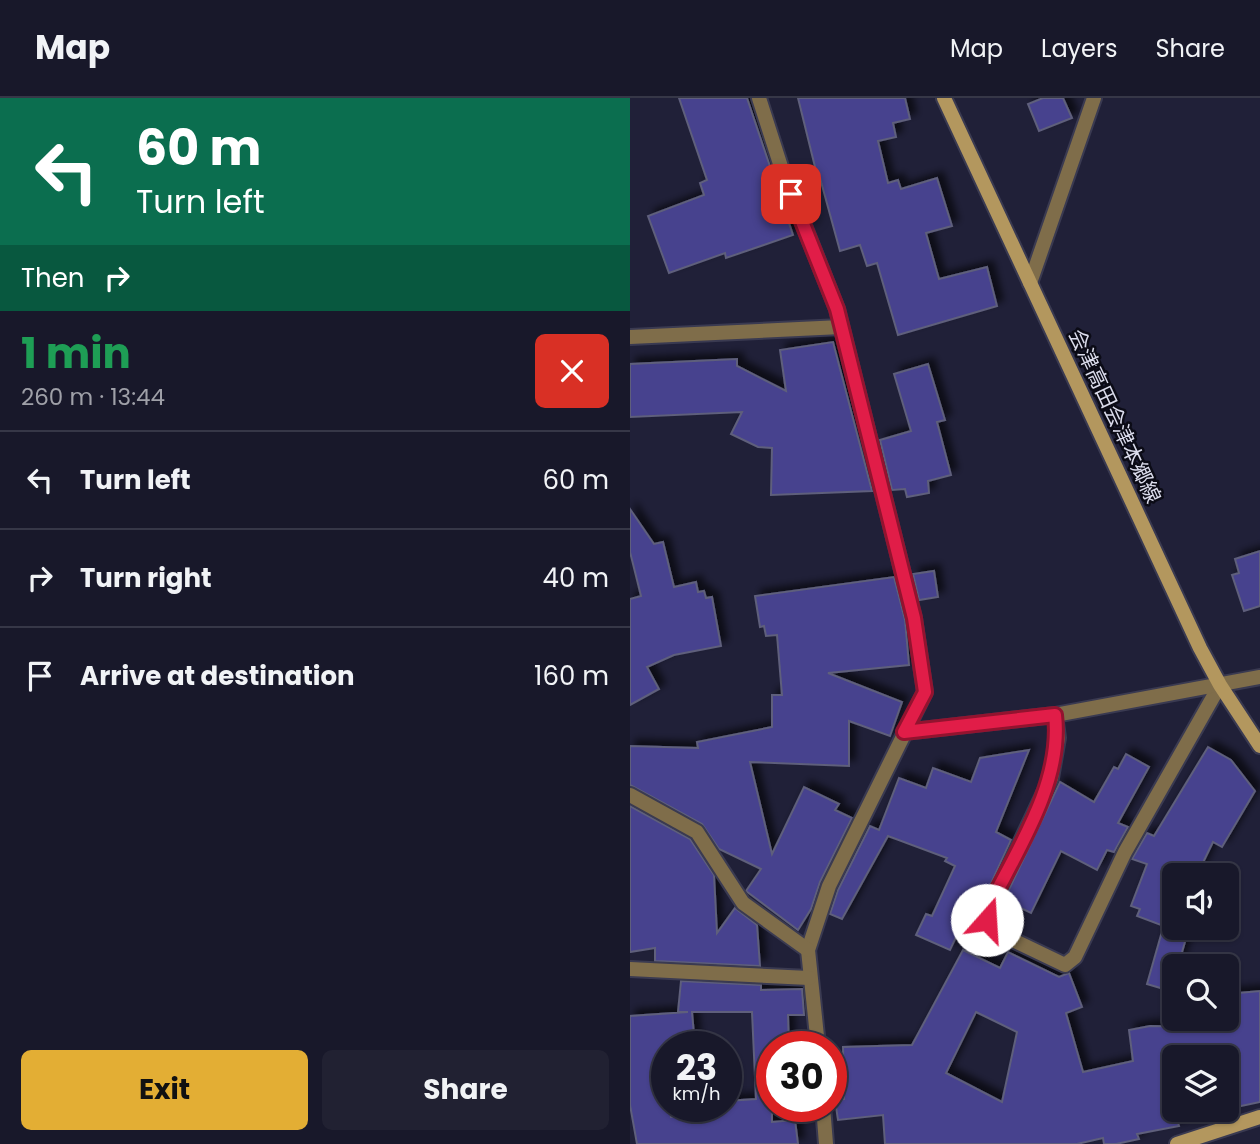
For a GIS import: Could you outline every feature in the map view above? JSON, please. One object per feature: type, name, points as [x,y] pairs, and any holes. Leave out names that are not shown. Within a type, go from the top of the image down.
[{"type":"main road","name":"会津高田会津本郷線","points":[[944,98],[1220,685],[1260,746]]},
{"type":"main road","points":[[1177,1144],[1260,1118]]},
{"type":"street","points":[[759,98],[782,170],[841,327],[914,618],[925,692],[830,886],[808,950],[816,1031]]},
{"type":"street","points":[[1030,283],[1094,98]]},
{"type":"street","points":[[630,337],[841,327]]},
{"type":"street","points":[[904,732],[1055,715],[1260,677]]},
{"type":"street","points":[[1055,715],[1058,738],[1051,778],[986,916],[994,931],[1065,965],[1074,957],[1125,852],[1220,685]]},
{"type":"street","points":[[630,795],[697,832],[743,903],[808,950]]},
{"type":"street","points":[[630,969],[809,978]]},
{"type":"street","points":[[824,1122],[826,1144]]},
{"type":"building","points":[[679,98],[747,98],[793,235],[726,258],[725,253],[669,273],[648,216],[704,195],[700,183],[707,180]]},
{"type":"building","points":[[798,98],[905,98],[910,119],[893,123],[896,137],[878,141],[888,183],[898,180],[901,189],[937,178],[952,226],[926,233],[939,279],[987,267],[997,306],[898,335],[877,263],[867,266],[860,245],[840,251],[820,178],[818,179]]},
{"type":"building","points":[[1043,98],[1063,98],[1072,118],[1039,131],[1028,104]]},
{"type":"building","points":[[833,342],[872,491],[771,495],[772,448],[758,447],[731,434],[742,412],[630,417],[630,364],[737,359],[737,366],[786,391],[780,350]]},
{"type":"building","points":[[928,364],[945,420],[937,422],[951,475],[928,481],[929,493],[907,497],[905,489],[892,490],[880,440],[911,431],[894,374]]},
{"type":"building","points":[[630,509],[654,544],[663,542],[674,587],[696,582],[698,592],[704,591],[706,598],[712,597],[721,646],[674,655],[647,667],[659,689],[630,705],[630,599],[641,596],[630,552]]},
{"type":"building","points":[[1260,551],[1260,606],[1244,611],[1232,575],[1239,573],[1235,559]]},
{"type":"building","points":[[934,571],[938,597],[919,600],[913,574]]},
{"type":"building","points":[[894,577],[905,620],[909,665],[828,673],[902,702],[890,736],[849,721],[849,766],[750,762],[772,854],[804,787],[839,804],[835,810],[852,818],[820,882],[811,909],[798,930],[746,891],[761,869],[719,849],[702,824],[630,785],[630,746],[698,748],[697,742],[772,727],[772,695],[782,695],[777,635],[766,636],[764,626],[760,627],[755,596]]},
{"type":"building","points":[[1208,747],[1231,760],[1255,791],[1222,847],[1213,842],[1203,863],[1162,863],[1161,925],[1137,916],[1140,909],[1131,906],[1147,864],[1132,859],[1147,833],[1154,836]]},
{"type":"building","points":[[1029,750],[996,832],[1011,840],[987,892],[979,888],[950,950],[916,935],[926,914],[932,916],[955,866],[945,861],[947,858],[888,836],[842,919],[830,914],[838,890],[870,826],[879,830],[899,778],[926,788],[933,768],[971,782],[980,758]]},
{"type":"building","points":[[1126,754],[1149,767],[1118,823],[1128,827],[1114,852],[1107,850],[1097,870],[1061,851],[1031,913],[1004,900],[1060,782],[1094,802],[1114,767],[1118,769]]},
{"type":"building","points":[[630,806],[690,839],[714,875],[717,933],[735,908],[757,925],[760,966],[655,961],[655,948],[630,952]]},
{"type":"building","points":[[1162,932],[1162,940],[1186,940],[1181,954],[1162,954],[1162,988],[1147,984]]},
{"type":"building","points":[[963,950],[1000,968],[1008,952],[1059,977],[1069,973],[1082,1007],[1066,1013],[1083,1072],[1133,1061],[1129,1030],[1150,1026],[1162,1026],[1162,1031],[1239,1031],[1239,993],[1260,991],[1260,1102],[1239,1106],[1239,1045],[1162,1045],[1162,1122],[1178,1122],[1179,1126],[1137,1134],[1139,1139],[1116,1144],[1104,1144],[1103,1138],[1077,1144],[885,1144],[883,1115],[847,1119],[847,1047],[912,1045]],"holes":[[[976,1012],[1017,1032],[1002,1102],[946,1073]]]},
{"type":"building","points":[[681,981],[761,985],[761,990],[802,989],[804,1015],[788,1015],[789,1031],[756,1031],[756,1099],[756,1122],[795,1122],[798,1144],[637,1144],[630,1105],[630,1016],[688,1012],[678,1012]]},
{"type":"route","points":[[791,194],[837,309],[914,618],[925,692],[904,732],[1055,715],[1058,738],[1051,778],[986,912],[987,920]]}]
